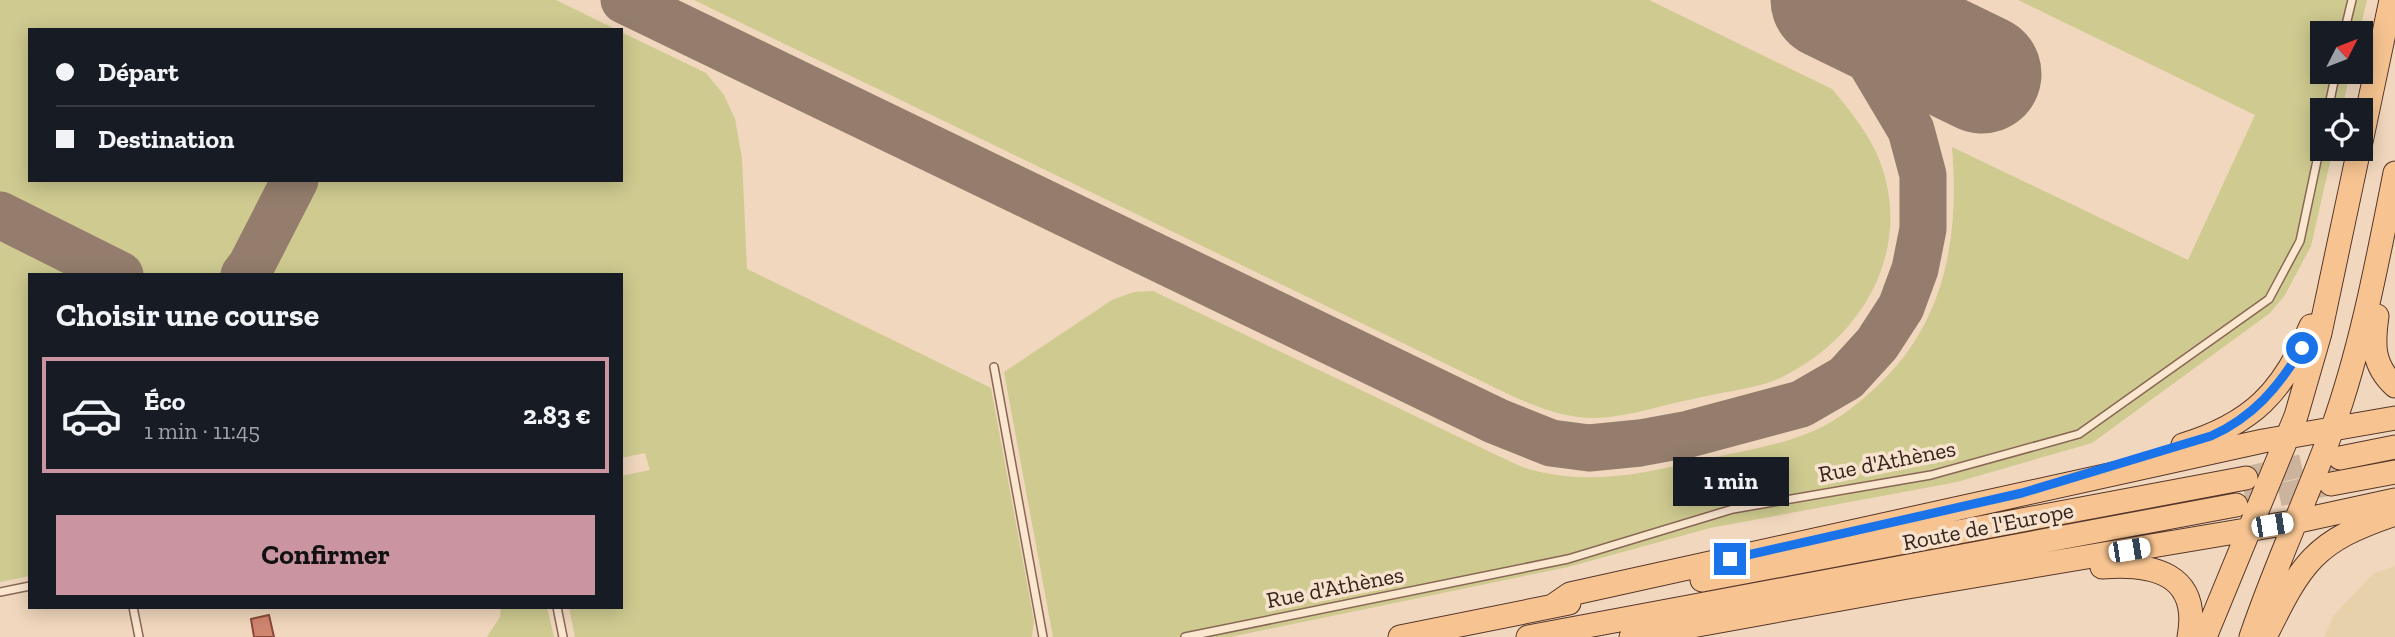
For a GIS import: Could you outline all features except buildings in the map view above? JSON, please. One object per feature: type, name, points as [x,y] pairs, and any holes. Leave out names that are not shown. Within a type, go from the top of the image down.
[{"type":"main road","points":[[2371,98],[2392,0]]},
{"type":"main road","points":[[2205,637],[2289,437],[2311,369],[2356,161]]},
{"type":"main road","points":[[2251,637],[2332,429],[2363,322],[2395,173]]},
{"type":"main road","points":[[2395,197],[2373,342],[2374,355],[2380,368],[2395,386]]},
{"type":"main road","points":[[2022,493],[2211,436],[2229,428],[2260,405],[2286,375],[2302,348],[2330,282]]},
{"type":"main road","points":[[1554,606],[1570,594],[2022,493],[2289,437],[2395,418]]},
{"type":"main road","points":[[2340,458],[2395,447]]},
{"type":"main road","points":[[2331,484],[2395,472]]},
{"type":"main road","name":"Route de l'Europe","points":[[1400,637],[2246,478]]},
{"type":"main road","points":[[1631,637],[2294,522],[2395,500]]},
{"type":"main road","name":"Route de l'Europe","points":[[1528,637],[1569,634],[2236,505]]},
{"type":"main road","points":[[2264,637],[2290,586],[2322,549],[2347,532],[2395,514]]},
{"type":"main road","points":[[1990,573],[2125,565],[2152,568],[2171,578],[2184,593],[2191,613],[2189,637]]},
{"type":"lane","points":[[2347,21],[2351,0]]},
{"type":"lane","name":"Rue d'Athènes","points":[[1185,637],[1568,559],[1732,509],[1931,475],[2079,434],[2269,299],[2300,241],[2317,161]]},
{"type":"lane","points":[[994,368],[1043,637]]},
{"type":"lane","points":[[0,592],[28,586]]},
{"type":"lane","points":[[133,609],[139,637]]},
{"type":"lane","points":[[557,609],[564,637]]},
{"type":"shaded area","points":[[0,0],[556,0],[613,28],[28,28],[28,182],[623,182],[623,33],[706,73],[724,95],[735,119],[742,158],[747,269],[991,388],[1034,621],[1032,637],[575,637],[569,609],[623,609],[623,476],[650,470],[645,453],[623,458],[623,273],[28,273],[28,576],[0,582]]},
{"type":"shaded area","points":[[694,0],[1649,0],[1832,89],[1871,142],[1887,185],[1890,219],[1887,252],[1876,283],[1859,312],[1837,338],[1811,360],[1780,378],[1621,415],[1592,418],[1569,416],[1508,394]]},
{"type":"shaded area","points":[[2018,0],[2367,0],[2362,21],[2310,21],[2310,84],[2347,84],[2345,98],[2310,98],[2310,161],[2330,161],[2311,246],[2285,295],[2270,313],[2092,443],[1957,482],[1710,528],[1568,567],[1230,637],[1053,637],[1004,372],[1112,300],[1134,292],[1153,291],[1519,466],[1558,475],[1620,476],[1764,447],[1810,433],[1838,418],[1875,388],[1899,363],[1918,336],[1943,278],[1953,214],[1952,147],[2188,260],[2255,115]]},
{"type":"shaded area","points":[[2395,566],[2395,637],[2324,637],[2334,615],[2374,573]]},
{"type":"shaded area","points":[[501,609],[547,609],[554,637],[487,637],[500,617]]},
{"type":"taxiway","points":[[624,0],[1496,421],[1551,443],[1589,448],[1640,443],[1689,434],[1801,404],[1846,378],[1877,344],[1901,307],[1915,269],[1923,229],[1923,175],[1911,130],[1870,61],[1831,12],[1815,0]]},
{"type":"taxiway","points":[[246,273],[294,182]]},
{"type":"taxiway","points":[[0,215],[116,273]]},
{"type":"runway","points":[[1830,0],[1982,74]]},
{"type":"tunnel","points":[[2246,478],[2337,458]]},
{"type":"tunnel","points":[[2246,502],[2325,485]]},
{"type":"route","points":[[1730,559],[2022,493],[2211,436],[2229,428],[2260,405],[2281,382],[2302,348]]}]
